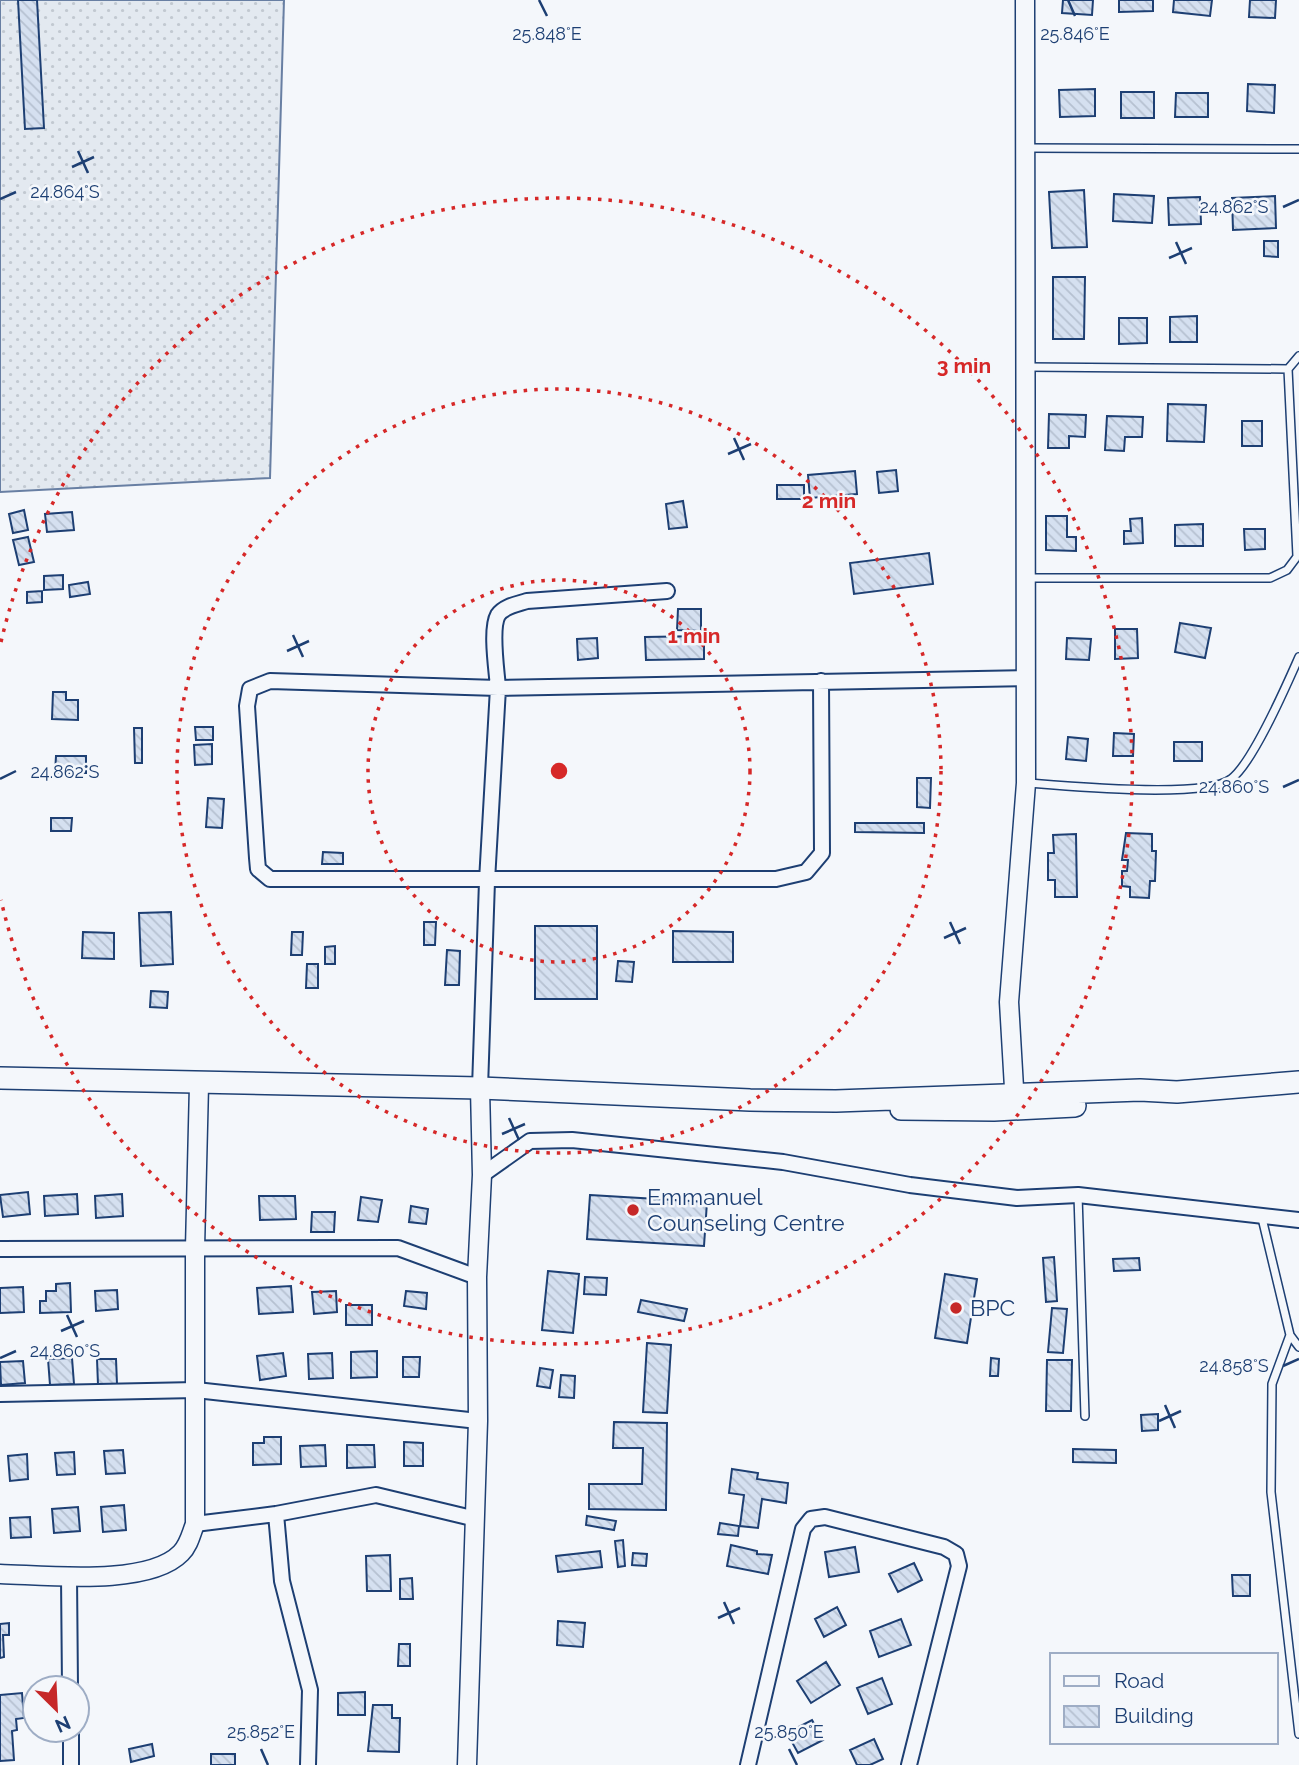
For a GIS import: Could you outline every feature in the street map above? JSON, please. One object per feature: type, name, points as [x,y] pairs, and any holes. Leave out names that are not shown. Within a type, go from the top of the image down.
[{"type":"main road","points":[[0,1078],[199,1085],[480,1088],[750,1100],[836,1101],[886,1109],[1014,1101],[1141,1101],[1177,1092],[1299,1083]]},
{"type":"street","points":[[1014,1101],[1009,1002],[1026,783],[1027,368],[1023,148],[1025,0]]},
{"type":"street","points":[[467,1765],[478,1421],[477,1278],[482,1175],[480,1088],[487,881],[498,688],[494,629],[498,615],[508,607],[527,601],[667,591]]},
{"type":"street","points":[[821,681],[822,853],[806,872],[776,879],[278,880],[263,876],[257,858],[247,696],[250,689],[270,681],[498,688],[821,681],[1026,678]]},
{"type":"street","points":[[0,1574],[69,1576],[132,1573],[162,1565],[180,1554],[195,1524],[195,1248],[199,1085]]},
{"type":"street","points":[[482,1175],[530,1141],[572,1140],[783,1163],[910,1185],[1017,1198],[1079,1195],[1299,1220]]},
{"type":"street","points":[[0,1249],[398,1248],[477,1278]]},
{"type":"street","points":[[0,1394],[197,1390],[478,1421]]},
{"type":"street","points":[[195,1524],[276,1514],[376,1495],[476,1519]]},
{"type":"street","points":[[276,1514],[282,1581],[310,1690],[308,1765]]},
{"type":"street","points":[[748,1765],[803,1529],[811,1520],[825,1517],[944,1547],[956,1554],[959,1566],[909,1765]]},
{"type":"street","points":[[69,1576],[70,1674]]},
{"type":"street","points":[[71,1744],[71,1765]]},
{"type":"lane","points":[[1023,148],[1299,149]]},
{"type":"lane","points":[[1025,578],[1270,578],[1287,570],[1298,555],[1288,369],[1299,356]]},
{"type":"lane","points":[[1027,368],[1288,369]]},
{"type":"lane","points":[[1026,783],[1147,790],[1222,785],[1241,768],[1276,707],[1299,657]]},
{"type":"lane","points":[[1079,1195],[1085,1416]]},
{"type":"lane","points":[[1261,1214],[1290,1335],[1299,1347]]},
{"type":"lane","points":[[1290,1335],[1272,1384],[1271,1492],[1299,1734]]},
{"type":"shaded area","points":[[0,0],[284,0],[270,478],[0,492]]},
{"type":"building","points":[[18,0],[37,0],[44,128],[25,129]]},
{"type":"building","points":[[1063,0],[1093,0],[1092,15],[1062,13]]},
{"type":"building","points":[[1119,0],[1153,0],[1153,11],[1119,12]]},
{"type":"building","points":[[1174,0],[1212,0],[1210,16],[1173,12]]},
{"type":"building","points":[[1250,0],[1276,0],[1275,18],[1249,17]]},
{"type":"building","points":[[1248,84],[1275,85],[1274,113],[1247,111]]},
{"type":"building","points":[[1095,89],[1095,116],[1060,117],[1059,90]]},
{"type":"building","points":[[1121,92],[1154,92],[1154,118],[1121,118]]},
{"type":"building","points":[[1176,93],[1208,93],[1208,117],[1175,117]]},
{"type":"building","points":[[1084,190],[1087,247],[1052,248],[1049,192]]},
{"type":"building","points":[[1114,194],[1154,196],[1152,223],[1113,221]]},
{"type":"building","points":[[1275,196],[1276,228],[1233,230],[1232,198]]},
{"type":"building","points":[[1200,197],[1201,224],[1169,225],[1168,198]]},
{"type":"building","points":[[1264,241],[1278,241],[1278,257],[1264,256]]},
{"type":"building","points":[[1053,277],[1085,277],[1084,339],[1053,339]]},
{"type":"building","points":[[1197,316],[1197,342],[1170,342],[1170,317]]},
{"type":"building","points":[[1119,318],[1147,318],[1147,343],[1119,344]]},
{"type":"building","points":[[1168,404],[1206,405],[1204,442],[1167,441]]},
{"type":"building","points":[[1049,414],[1086,415],[1085,437],[1069,436],[1069,448],[1048,448]]},
{"type":"building","points":[[1107,416],[1143,417],[1142,437],[1125,437],[1124,451],[1105,450]]},
{"type":"building","points":[[1242,421],[1262,421],[1262,446],[1242,446]]},
{"type":"building","points":[[896,470],[898,491],[879,493],[877,472]]},
{"type":"building","points":[[855,471],[857,494],[810,498],[808,475]]},
{"type":"building","points":[[777,485],[804,485],[804,499],[777,499]]},
{"type":"building","points":[[683,501],[687,527],[669,529],[666,504]]},
{"type":"building","points":[[24,510],[28,530],[13,533],[9,514]]},
{"type":"building","points":[[72,512],[74,530],[47,532],[45,514]]},
{"type":"building","points":[[1046,516],[1067,516],[1067,537],[1076,537],[1076,551],[1046,550]]},
{"type":"building","points":[[1142,518],[1143,543],[1124,544],[1124,531],[1131,531],[1130,519]]},
{"type":"building","points":[[1203,524],[1203,546],[1175,546],[1175,525]]},
{"type":"building","points":[[1244,529],[1265,529],[1265,549],[1245,550]]},
{"type":"building","points":[[28,537],[34,562],[19,565],[13,540]]},
{"type":"building","points":[[929,553],[933,584],[854,594],[850,563]]},
{"type":"building","points":[[63,575],[63,589],[44,590],[44,576]]},
{"type":"building","points":[[88,582],[90,594],[70,597],[69,585]]},
{"type":"building","points":[[42,591],[42,602],[27,603],[27,592]]},
{"type":"building","points":[[678,609],[701,609],[701,631],[677,630]]},
{"type":"building","points":[[1180,623],[1211,628],[1205,658],[1175,652]]},
{"type":"building","points":[[1115,629],[1137,629],[1138,658],[1115,659]]},
{"type":"building","points":[[704,636],[704,659],[646,660],[645,637]]},
{"type":"building","points":[[597,638],[598,658],[578,660],[577,639]]},
{"type":"building","points":[[1067,638],[1091,639],[1089,660],[1066,659]]},
{"type":"building","points":[[53,692],[66,692],[66,700],[78,700],[78,720],[52,719]]},
{"type":"building","points":[[195,727],[213,727],[213,740],[196,740]]},
{"type":"building","points":[[134,728],[142,728],[142,763],[135,763]]},
{"type":"building","points":[[1114,733],[1134,734],[1133,756],[1113,756]]},
{"type":"building","points":[[1068,737],[1088,739],[1086,761],[1066,759]]},
{"type":"building","points":[[1174,742],[1202,742],[1202,761],[1174,761]]},
{"type":"building","points":[[212,744],[212,764],[195,765],[194,745]]},
{"type":"building","points":[[56,756],[86,756],[86,773],[55,773]]},
{"type":"building","points":[[917,778],[931,778],[930,808],[917,807]]},
{"type":"building","points":[[208,798],[224,799],[222,828],[206,827]]},
{"type":"building","points":[[51,818],[72,818],[71,831],[51,831]]},
{"type":"building","points":[[855,823],[924,823],[924,833],[855,832]]},
{"type":"building","points":[[1126,833],[1152,834],[1152,851],[1156,851],[1155,881],[1150,881],[1149,898],[1130,897],[1130,887],[1122,886],[1122,871],[1127,871],[1128,860],[1122,860]]},
{"type":"building","points":[[1076,834],[1077,897],[1055,897],[1055,880],[1048,880],[1048,853],[1054,853],[1053,835]]},
{"type":"building","points":[[323,852],[343,853],[343,864],[322,864]]},
{"type":"building","points":[[171,912],[173,964],[141,966],[139,913]]},
{"type":"building","points":[[424,922],[436,922],[435,945],[424,945]]},
{"type":"building","points":[[535,926],[597,926],[597,999],[535,999]]},
{"type":"building","points":[[673,931],[733,932],[733,962],[673,962]]},
{"type":"building","points":[[83,932],[114,933],[114,959],[82,958]]},
{"type":"building","points":[[292,932],[303,932],[302,955],[291,955]]},
{"type":"building","points":[[335,946],[335,964],[325,964],[325,947]]},
{"type":"building","points":[[447,950],[460,951],[459,985],[445,985]]},
{"type":"building","points":[[618,961],[634,962],[632,982],[616,981]]},
{"type":"building","points":[[307,964],[318,964],[318,988],[306,988]]},
{"type":"building","points":[[151,991],[168,992],[167,1008],[150,1007]]},
{"type":"building","points":[[28,1192],[30,1214],[3,1217],[0,1195]]},
{"type":"building","points":[[77,1194],[78,1214],[45,1216],[44,1196]]},
{"type":"building","points":[[122,1194],[123,1216],[96,1218],[95,1196]]},
{"type":"building","points":[[590,1195],[707,1202],[704,1246],[587,1239]]},
{"type":"building","points":[[259,1196],[295,1196],[296,1219],[260,1220]]},
{"type":"building","points":[[361,1197],[382,1200],[378,1222],[358,1220]]},
{"type":"building","points":[[411,1206],[428,1209],[426,1224],[409,1222]]},
{"type":"building","points":[[312,1212],[335,1212],[334,1232],[311,1232]]},
{"type":"building","points":[[1054,1257],[1057,1301],[1046,1302],[1043,1258]]},
{"type":"building","points":[[1139,1258],[1140,1270],[1114,1271],[1113,1259]]},
{"type":"building","points":[[548,1271],[579,1274],[573,1333],[542,1330]]},
{"type":"building","name":"BPC","points":[[945,1274],[977,1279],[967,1343],[935,1338]]},
{"type":"building","points":[[585,1277],[607,1278],[606,1295],[584,1294]]},
{"type":"building","points":[[70,1283],[71,1312],[40,1313],[40,1301],[46,1301],[46,1291],[56,1291],[56,1284]]},
{"type":"building","points":[[291,1286],[293,1312],[259,1314],[257,1288]]},
{"type":"building","points":[[23,1287],[24,1312],[0,1313],[0,1288]]},
{"type":"building","points":[[117,1290],[118,1309],[96,1311],[95,1291]]},
{"type":"building","points":[[336,1291],[337,1312],[314,1314],[312,1292]]},
{"type":"building","points":[[406,1291],[427,1293],[426,1309],[404,1306]]},
{"type":"building","points":[[641,1300],[687,1309],[684,1321],[638,1312]]},
{"type":"building","points":[[346,1305],[372,1305],[372,1325],[346,1325]]},
{"type":"building","points":[[1052,1308],[1067,1309],[1063,1353],[1048,1352]]},
{"type":"building","points":[[647,1343],[671,1345],[667,1413],[643,1412]]},
{"type":"building","points":[[377,1351],[377,1377],[351,1378],[351,1352]]},
{"type":"building","points":[[283,1353],[286,1376],[260,1380],[257,1356]]},
{"type":"building","points":[[332,1353],[333,1378],[309,1379],[308,1354]]},
{"type":"building","points":[[403,1357],[420,1357],[419,1377],[403,1377]]},
{"type":"building","points":[[72,1358],[74,1384],[50,1385],[48,1359]]},
{"type":"building","points":[[991,1358],[999,1359],[998,1376],[990,1376]]},
{"type":"building","points":[[97,1359],[116,1359],[117,1384],[98,1385]]},
{"type":"building","points":[[1047,1360],[1072,1360],[1071,1411],[1046,1411]]},
{"type":"building","points":[[23,1361],[25,1383],[1,1385],[0,1362]]},
{"type":"building","points":[[540,1368],[553,1370],[550,1388],[537,1386]]},
{"type":"building","points":[[561,1375],[575,1376],[574,1398],[559,1397]]},
{"type":"building","points":[[1158,1414],[1158,1430],[1142,1431],[1141,1415]]},
{"type":"building","points":[[614,1422],[667,1423],[666,1510],[589,1509],[589,1484],[642,1484],[643,1448],[613,1448]]},
{"type":"building","points":[[264,1437],[281,1437],[281,1464],[253,1465],[253,1443],[264,1443]]},
{"type":"building","points":[[404,1442],[423,1443],[423,1466],[404,1466]]},
{"type":"building","points":[[325,1445],[326,1466],[301,1467],[300,1446]]},
{"type":"building","points":[[347,1445],[374,1445],[375,1467],[347,1468]]},
{"type":"building","points":[[1073,1449],[1116,1450],[1116,1463],[1073,1462]]},
{"type":"building","points":[[123,1450],[125,1473],[106,1474],[104,1451]]},
{"type":"building","points":[[74,1452],[75,1474],[57,1475],[55,1453]]},
{"type":"building","points":[[27,1454],[28,1479],[10,1481],[8,1456]]},
{"type":"building","points":[[732,1469],[758,1473],[757,1479],[788,1483],[786,1503],[762,1499],[758,1528],[740,1526],[744,1495],[729,1493]]},
{"type":"building","points":[[124,1505],[126,1530],[103,1532],[101,1507]]},
{"type":"building","points":[[78,1507],[80,1531],[54,1533],[52,1509]]},
{"type":"building","points":[[587,1516],[616,1521],[614,1530],[586,1525]]},
{"type":"building","points":[[30,1517],[31,1537],[11,1538],[10,1518]]},
{"type":"building","points":[[720,1523],[739,1526],[738,1536],[718,1534]]},
{"type":"building","points":[[623,1540],[625,1566],[618,1567],[615,1541]]},
{"type":"building","points":[[731,1545],[757,1551],[757,1554],[772,1555],[768,1574],[727,1566]]},
{"type":"building","points":[[855,1547],[859,1572],[829,1577],[825,1552]]},
{"type":"building","points":[[600,1551],[602,1567],[558,1572],[556,1556]]},
{"type":"building","points":[[633,1553],[647,1554],[646,1566],[632,1565]]},
{"type":"building","points":[[390,1555],[391,1591],[367,1591],[366,1556]]},
{"type":"building","points":[[914,1563],[922,1580],[898,1592],[889,1574]]},
{"type":"building","points":[[1232,1575],[1250,1575],[1250,1596],[1233,1596]]},
{"type":"building","points":[[412,1578],[413,1599],[400,1599],[400,1579]]},
{"type":"building","points":[[837,1607],[846,1625],[824,1637],[815,1619]]},
{"type":"building","points":[[901,1619],[911,1645],[879,1657],[870,1631]]},
{"type":"building","points":[[558,1621],[585,1623],[583,1647],[557,1645]]},
{"type":"building","points":[[9,1623],[9,1635],[3,1635],[4,1657],[0,1658],[0,1624]]},
{"type":"building","points":[[399,1644],[410,1644],[410,1666],[398,1666]]},
{"type":"building","points":[[826,1662],[840,1685],[811,1703],[797,1681]]},
{"type":"building","points":[[882,1678],[892,1704],[868,1714],[857,1688]]},
{"type":"building","points":[[365,1692],[365,1715],[338,1715],[338,1693]]},
{"type":"building","points":[[21,1693],[21,1718],[16,1719],[17,1730],[12,1731],[14,1760],[0,1761],[0,1695]]},
{"type":"building","points":[[373,1705],[392,1705],[392,1718],[400,1718],[399,1752],[368,1751]]},
{"type":"building","points":[[812,1720],[823,1740],[798,1753],[787,1733]]},
{"type":"building","points":[[874,1739],[883,1759],[870,1765],[857,1765],[850,1750]]},
{"type":"building","points":[[152,1744],[154,1756],[131,1762],[129,1749]]},
{"type":"building","points":[[211,1754],[235,1754],[235,1765],[211,1765]]},
{"type":"place","name":"Emmanuel Counseling Centre","points":[[633,1210]]},
{"type":"place","name":"BPC","points":[[956,1308]]}]
